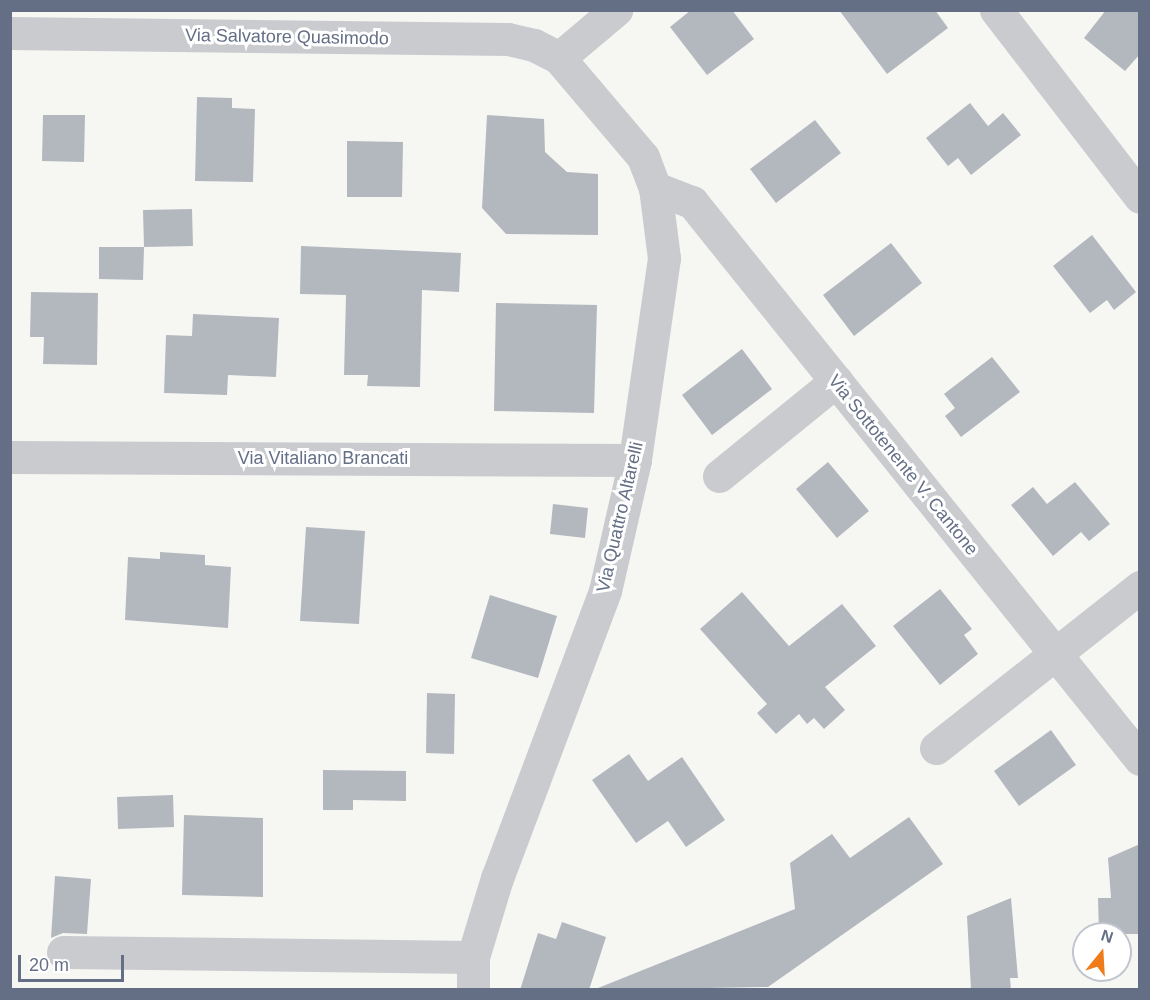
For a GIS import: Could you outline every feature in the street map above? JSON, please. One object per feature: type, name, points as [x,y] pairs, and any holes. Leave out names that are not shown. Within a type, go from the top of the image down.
[{"type":"street","points":[[559,58],[616,10]]},
{"type":"street","points":[[996,10],[1140,197]]},
{"type":"street","name":"Via Salvatore Quasimodo","points":[[10,33],[508,39],[534,45],[559,58]]},
{"type":"street","name":"Via Quattro Altarelli","points":[[473,990],[473,957],[497,878],[605,591],[635,460],[664,258],[655,188],[643,157],[559,58]]},
{"type":"street","name":"Via Sottotenente V. Cantone","points":[[655,188],[692,202],[1140,759]]},
{"type":"street","points":[[719,476],[836,381]]},
{"type":"street","name":"Via Vitaliano Brancati","points":[[10,457],[635,460]]},
{"type":"street","points":[[936,747],[1140,586]]},
{"type":"street","points":[[63,952],[473,957]]},
{"type":"building","points":[[691,10],[732,10],[754,39],[707,75],[670,27]]},
{"type":"building","points":[[839,10],[935,10],[948,28],[887,74]]},
{"type":"building","points":[[1106,10],[1140,10],[1140,54],[1125,71],[1084,38]]},
{"type":"building","points":[[197,97],[232,98],[232,108],[255,109],[253,182],[195,181]]},
{"type":"building","points":[[970,103],[988,126],[1003,113],[1021,135],[971,175],[958,158],[948,166],[926,138]]},
{"type":"building","points":[[43,115],[85,115],[84,162],[42,161]]},
{"type":"building","points":[[487,115],[544,119],[545,152],[567,172],[598,174],[598,235],[506,234],[482,208]]},
{"type":"building","points":[[815,120],[841,153],[776,203],[750,169]]},
{"type":"building","points":[[347,141],[403,142],[402,197],[347,197]]},
{"type":"building","points":[[192,209],[193,246],[144,247],[143,210]]},
{"type":"building","points":[[1092,235],[1136,292],[1114,310],[1107,300],[1090,313],[1053,266]]},
{"type":"building","points":[[891,243],[922,283],[854,336],[823,295]]},
{"type":"building","points":[[301,246],[461,253],[459,292],[422,290],[420,387],[367,386],[368,375],[344,375],[346,295],[300,294]]},
{"type":"building","points":[[99,247],[144,247],[143,280],[99,279]]},
{"type":"building","points":[[31,292],[98,293],[97,365],[43,364],[44,337],[30,337]]},
{"type":"building","points":[[496,303],[597,305],[594,413],[494,411]]},
{"type":"building","points":[[193,314],[279,318],[276,377],[228,375],[227,395],[164,393],[166,335],[192,336]]},
{"type":"building","points":[[742,349],[772,389],[712,435],[682,395]]},
{"type":"building","points":[[992,357],[1020,392],[961,437],[945,416],[955,408],[944,394]]},
{"type":"building","points":[[828,462],[869,511],[837,538],[796,489]]},
{"type":"building","points":[[1075,482],[1110,524],[1089,541],[1081,532],[1053,556],[1011,505],[1033,487],[1047,504]]},
{"type":"building","points":[[553,504],[588,508],[585,538],[550,534]]},
{"type":"building","points":[[306,527],[365,531],[359,624],[300,621]]},
{"type":"building","points":[[160,552],[205,555],[205,565],[231,567],[228,628],[125,620],[128,557],[160,559]]},
{"type":"building","points":[[940,589],[972,629],[964,635],[978,654],[940,685],[893,626]]},
{"type":"building","points":[[742,592],[789,646],[842,604],[876,646],[825,687],[845,710],[824,729],[814,718],[807,724],[799,714],[776,734],[757,713],[767,704],[700,629]]},
{"type":"building","points":[[490,595],[557,616],[538,678],[471,658]]},
{"type":"building","points":[[427,693],[455,694],[454,754],[426,753]]},
{"type":"building","points":[[1051,730],[1076,765],[1019,806],[994,771]]},
{"type":"building","points":[[629,754],[648,781],[682,757],[725,820],[686,847],[668,821],[636,843],[592,780]]},
{"type":"building","points":[[323,770],[406,771],[406,801],[353,800],[353,810],[323,810]]},
{"type":"building","points":[[173,795],[174,827],[118,829],[117,797]]},
{"type":"building","points":[[184,815],[263,818],[263,897],[182,895]]},
{"type":"building","points":[[909,817],[943,864],[768,987],[593,990],[795,909],[790,863],[832,834],[850,858]]},
{"type":"building","points":[[1140,844],[1140,934],[1132,934],[1132,922],[1099,922],[1098,898],[1111,898],[1108,858]]},
{"type":"building","points":[[55,876],[91,879],[87,934],[63,933],[51,938]]},
{"type":"building","points":[[1011,898],[1018,978],[1010,978],[1011,990],[971,990],[967,916]]},
{"type":"building","points":[[562,922],[606,937],[589,990],[520,990],[538,933],[556,939]]}]
